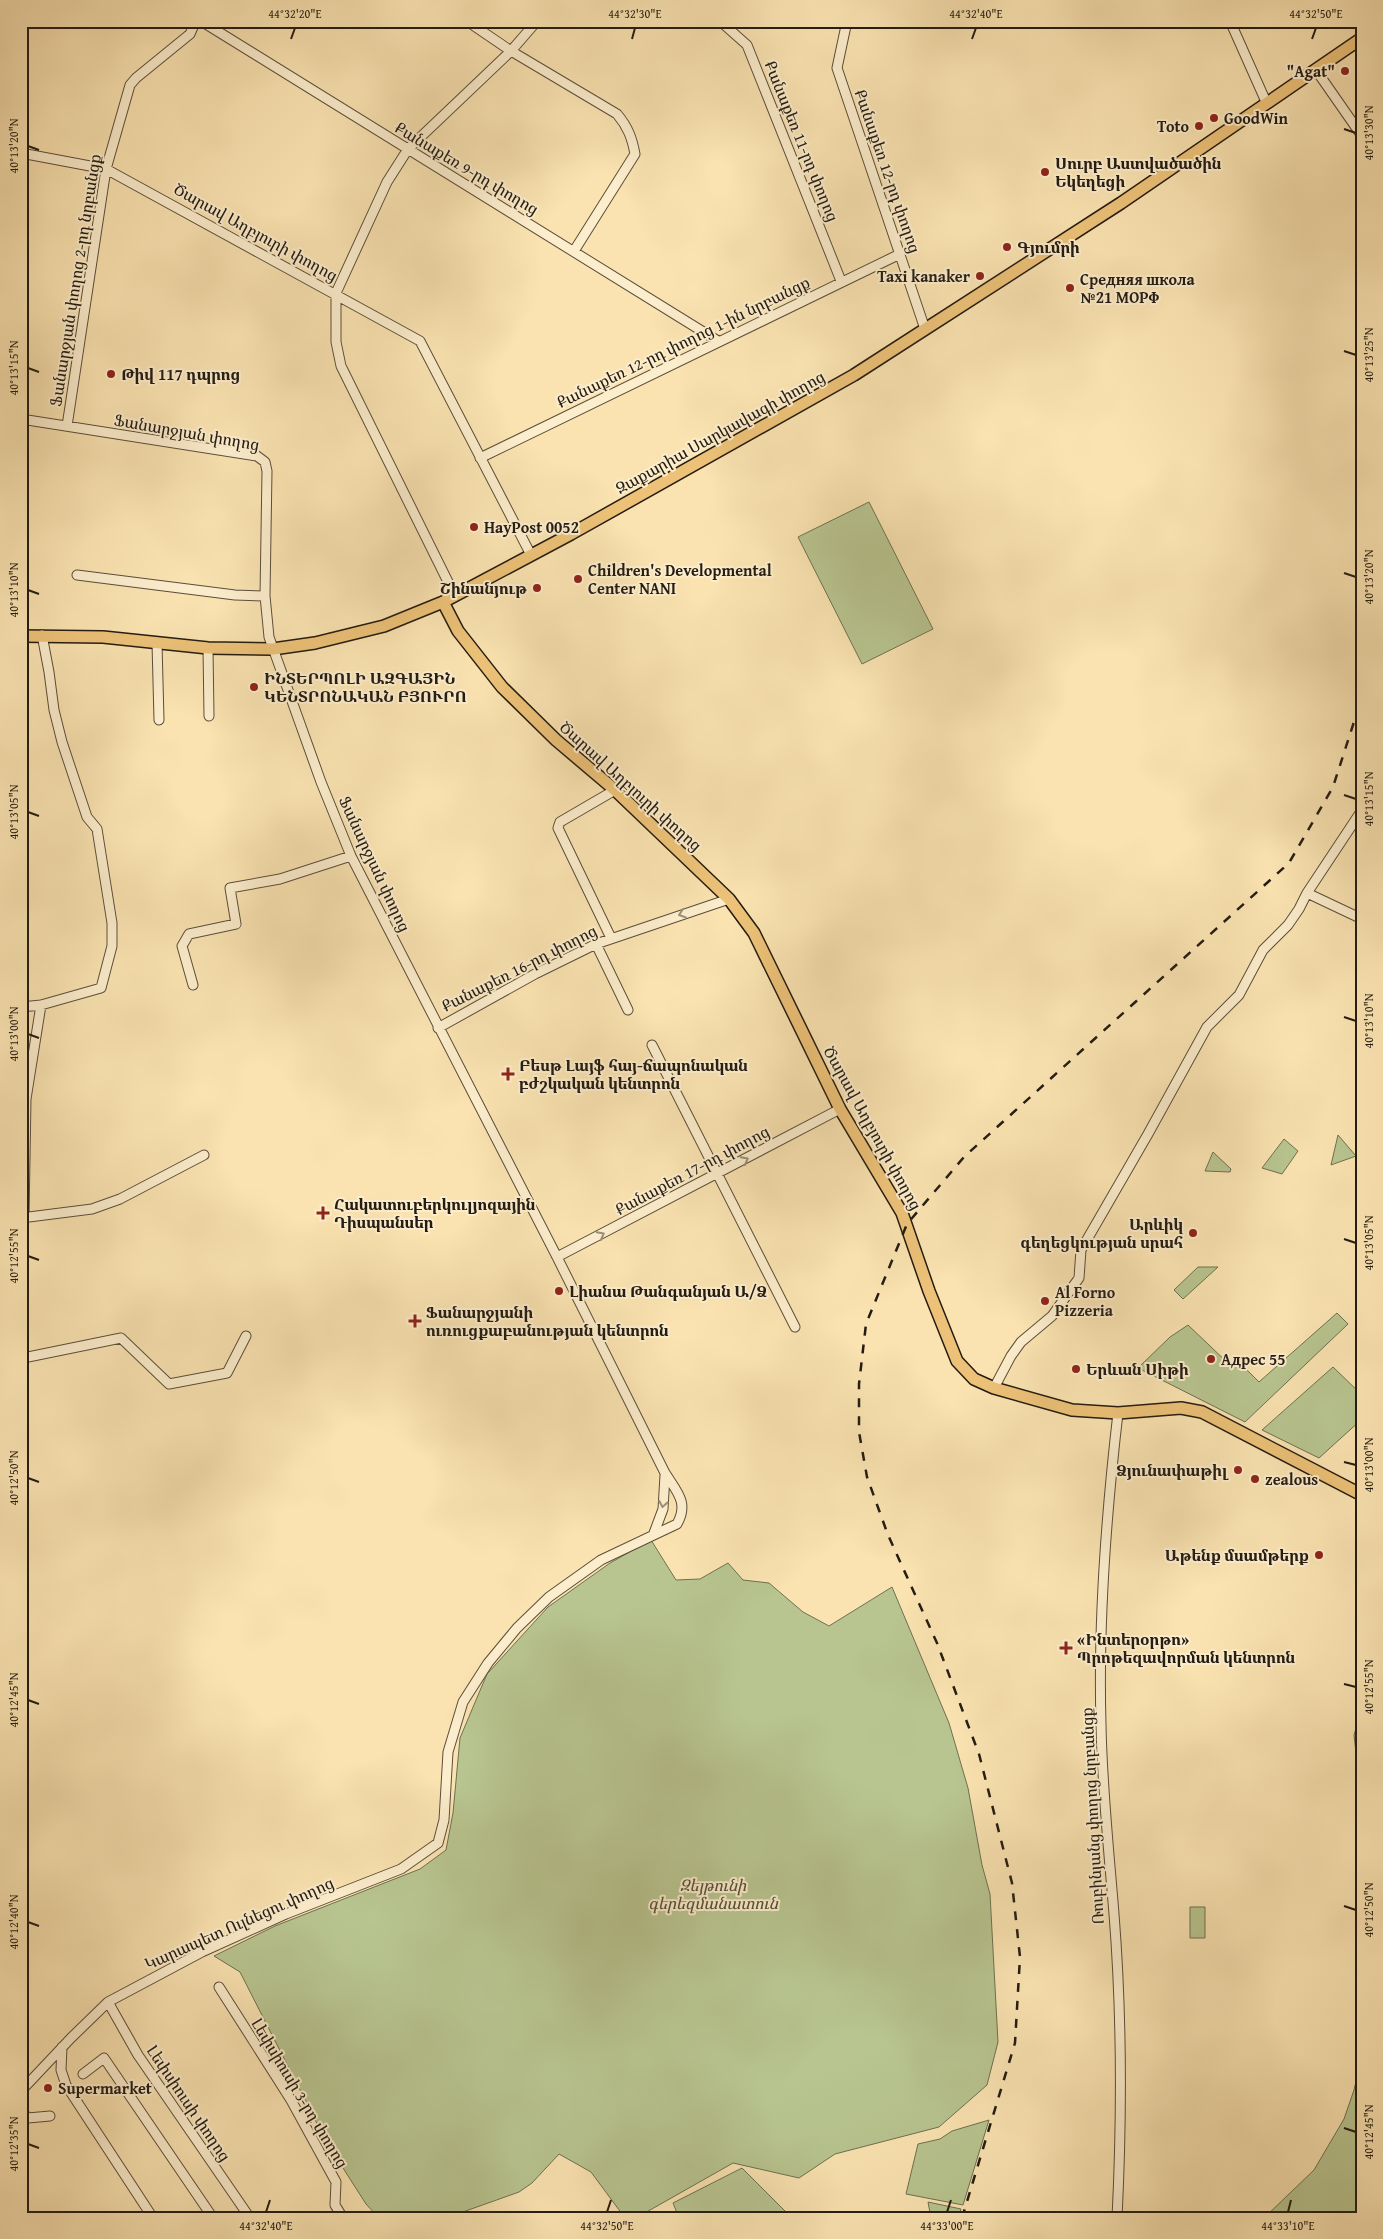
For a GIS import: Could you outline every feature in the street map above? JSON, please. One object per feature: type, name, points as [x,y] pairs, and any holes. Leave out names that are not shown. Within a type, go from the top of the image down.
[{"type":"main road","name":"Զաքարիա Սարկավագի փողոց","points":[[21,636],[103,637],[208,648],[273,649],[315,643],[384,626],[443,602],[854,375],[1113,208],[1362,38]]},
{"type":"main road","name":"Ծարավ Աղբյուրի փողոց","points":[[443,602],[458,631],[502,687],[556,740],[615,790],[729,898],[754,933],[840,1110],[902,1213],[929,1291],[957,1361],[974,1379],[994,1388],[1072,1410],[1118,1413],[1181,1408],[1202,1412],[1362,1495]]},
{"type":"street","name":"Ֆանարջյան փողոց 2-րդ նրբանցք","points":[[68,426],[106,168],[132,81],[190,34],[193,21]]},
{"type":"street","name":"Քանաքեռ 9-րդ փողոց","points":[[201,21],[408,150],[574,250],[718,341]]},
{"type":"street","points":[[467,21],[511,51],[616,114],[626,124],[632,138],[635,154],[574,250]]},
{"type":"street","points":[[531,555],[420,341],[336,293],[387,182],[408,150],[511,51],[537,21]]},
{"type":"street","name":"Քանաքեռ 11-րդ փողոց","points":[[720,21],[748,45],[841,281]]},
{"type":"street","name":"Քանաքեռ 12-րդ փողոց","points":[[847,21],[837,68],[925,329]]},
{"type":"street","points":[[1230,21],[1266,104]]},
{"type":"street","points":[[1316,70],[1362,136]]},
{"type":"street","name":"Ծարավ Աղբյուրի փողոց","points":[[21,153],[106,168],[336,293],[336,342],[341,366],[456,596]]},
{"type":"street","name":"Քանաքեռ 12-րդ փողոց 1-ին նրբանցք","points":[[480,458],[900,254]]},
{"type":"street","name":"Ֆանարջյան փողոց","points":[[21,420],[257,456],[265,462],[267,471],[265,596],[269,637],[321,782],[351,856],[682,1503],[683,1513],[677,1524],[654,1533],[601,1560],[549,1597],[517,1628],[488,1663],[463,1702],[448,1752]]},
{"type":"street","points":[[77,575],[235,595],[265,596]]},
{"type":"street","points":[[21,1007],[41,1006],[100,988],[109,960],[112,923],[96,829],[87,817],[62,742],[54,710],[42,635]]},
{"type":"street","points":[[157,643],[159,720]]},
{"type":"street","points":[[208,648],[209,716]]},
{"type":"street","points":[[611,938],[558,828],[560,822],[615,790]]},
{"type":"street","points":[[994,1388],[1011,1356],[1021,1342],[1052,1316],[1079,1278],[1081,1250],[1207,1027],[1239,995],[1263,950],[1288,925],[1362,810]]},
{"type":"street","points":[[193,985],[182,946],[189,934],[236,924],[230,888],[280,879],[351,856]]},
{"type":"street","points":[[1307,893],[1362,919]]},
{"type":"street","name":"Քանաքեռ 16-րդ փողոց","points":[[438,1028],[535,974],[596,944],[729,898]]},
{"type":"street","points":[[596,944],[628,1010]]},
{"type":"street","points":[[41,1006],[25,1109],[23,1218],[92,1209],[120,1199],[204,1154]]},
{"type":"street","points":[[652,1045],[795,1327]]},
{"type":"street","name":"Քանաքեռ 17-րդ փողոց","points":[[557,1258],[840,1110]]},
{"type":"street","points":[[21,1354],[28,1357],[121,1338],[169,1384],[227,1373],[246,1336]]},
{"type":"street","name":"Ռուբինյանց փողոց նրբանցք","points":[[1117,2218],[1121,2140],[1121,2059],[1114,1913],[1101,1727],[1100,1646],[1111,1471],[1118,1413]]},
{"type":"street","name":"Ֆանարջյան փողոց","points":[[654,1533],[663,1509],[665,1473]]},
{"type":"street","name":"Կարապետ Ուլնեցու փողոց","points":[[21,2092],[62,2047],[108,2002],[202,1952],[286,1914],[401,1869],[438,1843],[444,1820],[448,1752]]},
{"type":"street","name":"Լեփսիուսի 3-րդ փողոց","points":[[219,1987],[291,2100],[336,2182],[335,2205],[343,2218]]},
{"type":"street","name":"Լեփսիուսի փողոց","points":[[108,2002],[138,2055],[250,2218]]},
{"type":"street","points":[[62,2047],[61,2070],[74,2101],[153,2218]]},
{"type":"street","points":[[82,2074],[104,2058],[213,2218]]},
{"type":"street","points":[[21,2111],[28,2118],[50,2116]]},
{"type":"green space","points":[[869,502],[933,629],[862,664],[798,537]]},
{"type":"green space","points":[[1338,1135],[1356,1156],[1331,1165]]},
{"type":"green space","points":[[1284,1139],[1298,1151],[1282,1174],[1262,1168]]},
{"type":"green space","points":[[1213,1152],[1231,1169],[1230,1172],[1205,1171]]},
{"type":"green space","points":[[1198,1267],[1218,1267],[1183,1299],[1174,1290]]},
{"type":"green space","points":[[1337,1313],[1348,1324],[1245,1422],[1138,1368],[1170,1337],[1188,1325],[1231,1366],[1241,1364],[1259,1382]]},
{"type":"green space","points":[[1333,1367],[1362,1395],[1362,1419],[1319,1458],[1262,1430]]},
{"type":"green space","name":"Զեյթունի գերեզմանատուն","points":[[651,1540],[676,1580],[700,1579],[728,1563],[743,1580],[769,1583],[803,1612],[829,1626],[892,1587],[949,1723],[968,1788],[982,1865],[990,1894],[998,2042],[987,2085],[939,2127],[835,2154],[799,2178],[733,2163],[636,2218],[625,2218],[591,2172],[559,2154],[532,2183],[519,2192],[446,2218],[379,2218],[366,2204],[327,2143],[240,1972],[214,1956],[275,1926],[420,1869],[446,1850],[453,1813],[460,1738],[487,1674],[548,1607],[610,1563]]},
{"type":"green space","points":[[1362,1708],[1362,1806],[1354,1735]]},
{"type":"green space","points":[[1190,1907],[1205,1907],[1205,1938],[1190,1938]]},
{"type":"green space","points":[[1362,2055],[1362,2218],[1264,2218],[1314,2170],[1344,2119],[1354,2090]]},
{"type":"green space","points":[[989,2120],[963,2205],[906,2194],[918,2144],[940,2139],[952,2131]]},
{"type":"green space","points":[[742,2168],[792,2218],[679,2218],[673,2203]]},
{"type":"green space","points":[[928,2202],[961,2209],[958,2218],[931,2218]]},
{"type":"railway","points":[[962,2218],[1015,2043],[1020,1957],[1012,1883],[979,1754],[937,1643],[888,1535],[867,1477],[859,1432],[859,1384],[866,1324],[907,1224],[964,1157],[1289,863],[1333,787],[1362,697]]},
{"type":"place","name":"\"Agat\"","points":[[1345,71]]},
{"type":"place","name":"GoodWin","points":[[1214,118]]},
{"type":"place","name":"Toto","points":[[1199,126]]},
{"type":"place","name":"Սուրբ Աստվածածին Եկեղեցի","points":[[1045,172]]},
{"type":"place","name":"Գյումրի","points":[[1007,247]]},
{"type":"place","name":"Taxi kanaker","points":[[980,276]]},
{"type":"place","name":"Средняя школа №21 МОРФ","points":[[1070,288]]},
{"type":"place","name":"Թիվ 117 դպրոց","points":[[111,374]]},
{"type":"place","name":"HayPost 0052","points":[[474,527]]},
{"type":"place","name":"Children's Developmental Center NANI","points":[[578,579]]},
{"type":"place","name":"Շինանյութ","points":[[537,588]]},
{"type":"place","name":"ԻՆՏԵՐՊՈԼԻ ԱԶԳԱՅԻՆ ԿԵՆՏՐՈՆԱԿԱՆ ԲՅՈՒՐՈ","points":[[254,687]]},
{"type":"place","name":"Բեսթ Լայֆ հայ-ճապոնական բժշկական կենտրոն","points":[[508,1074]]},
{"type":"place","name":"Հակատուբերկուլյոզային Դիսպանսեր","points":[[323,1213]]},
{"type":"place","name":"Արևիկ գեղեցկության սրահ","points":[[1193,1233]]},
{"type":"place","name":"Լիանա Թանգանյան Ա/Ձ","points":[[559,1291]]},
{"type":"place","name":"Al Forno Pizzeria","points":[[1045,1301]]},
{"type":"place","name":"Ֆանարջյանի ուռուցքաբանության կենտրոն","points":[[415,1321]]},
{"type":"place","name":"Адрес 55","points":[[1211,1359]]},
{"type":"place","name":"Երևան Սիթի","points":[[1076,1369]]},
{"type":"place","name":"Ձյունափաթիլ","points":[[1238,1470]]},
{"type":"place","name":"zealous","points":[[1255,1479]]},
{"type":"place","name":"Աթենք մսամթերք","points":[[1319,1555]]},
{"type":"place","name":"«Ինտերօրթո» Պրոթեզավորման կենտրոն","points":[[1066,1648]]},
{"type":"place","name":"Supermarket","points":[[48,2088]]}]
